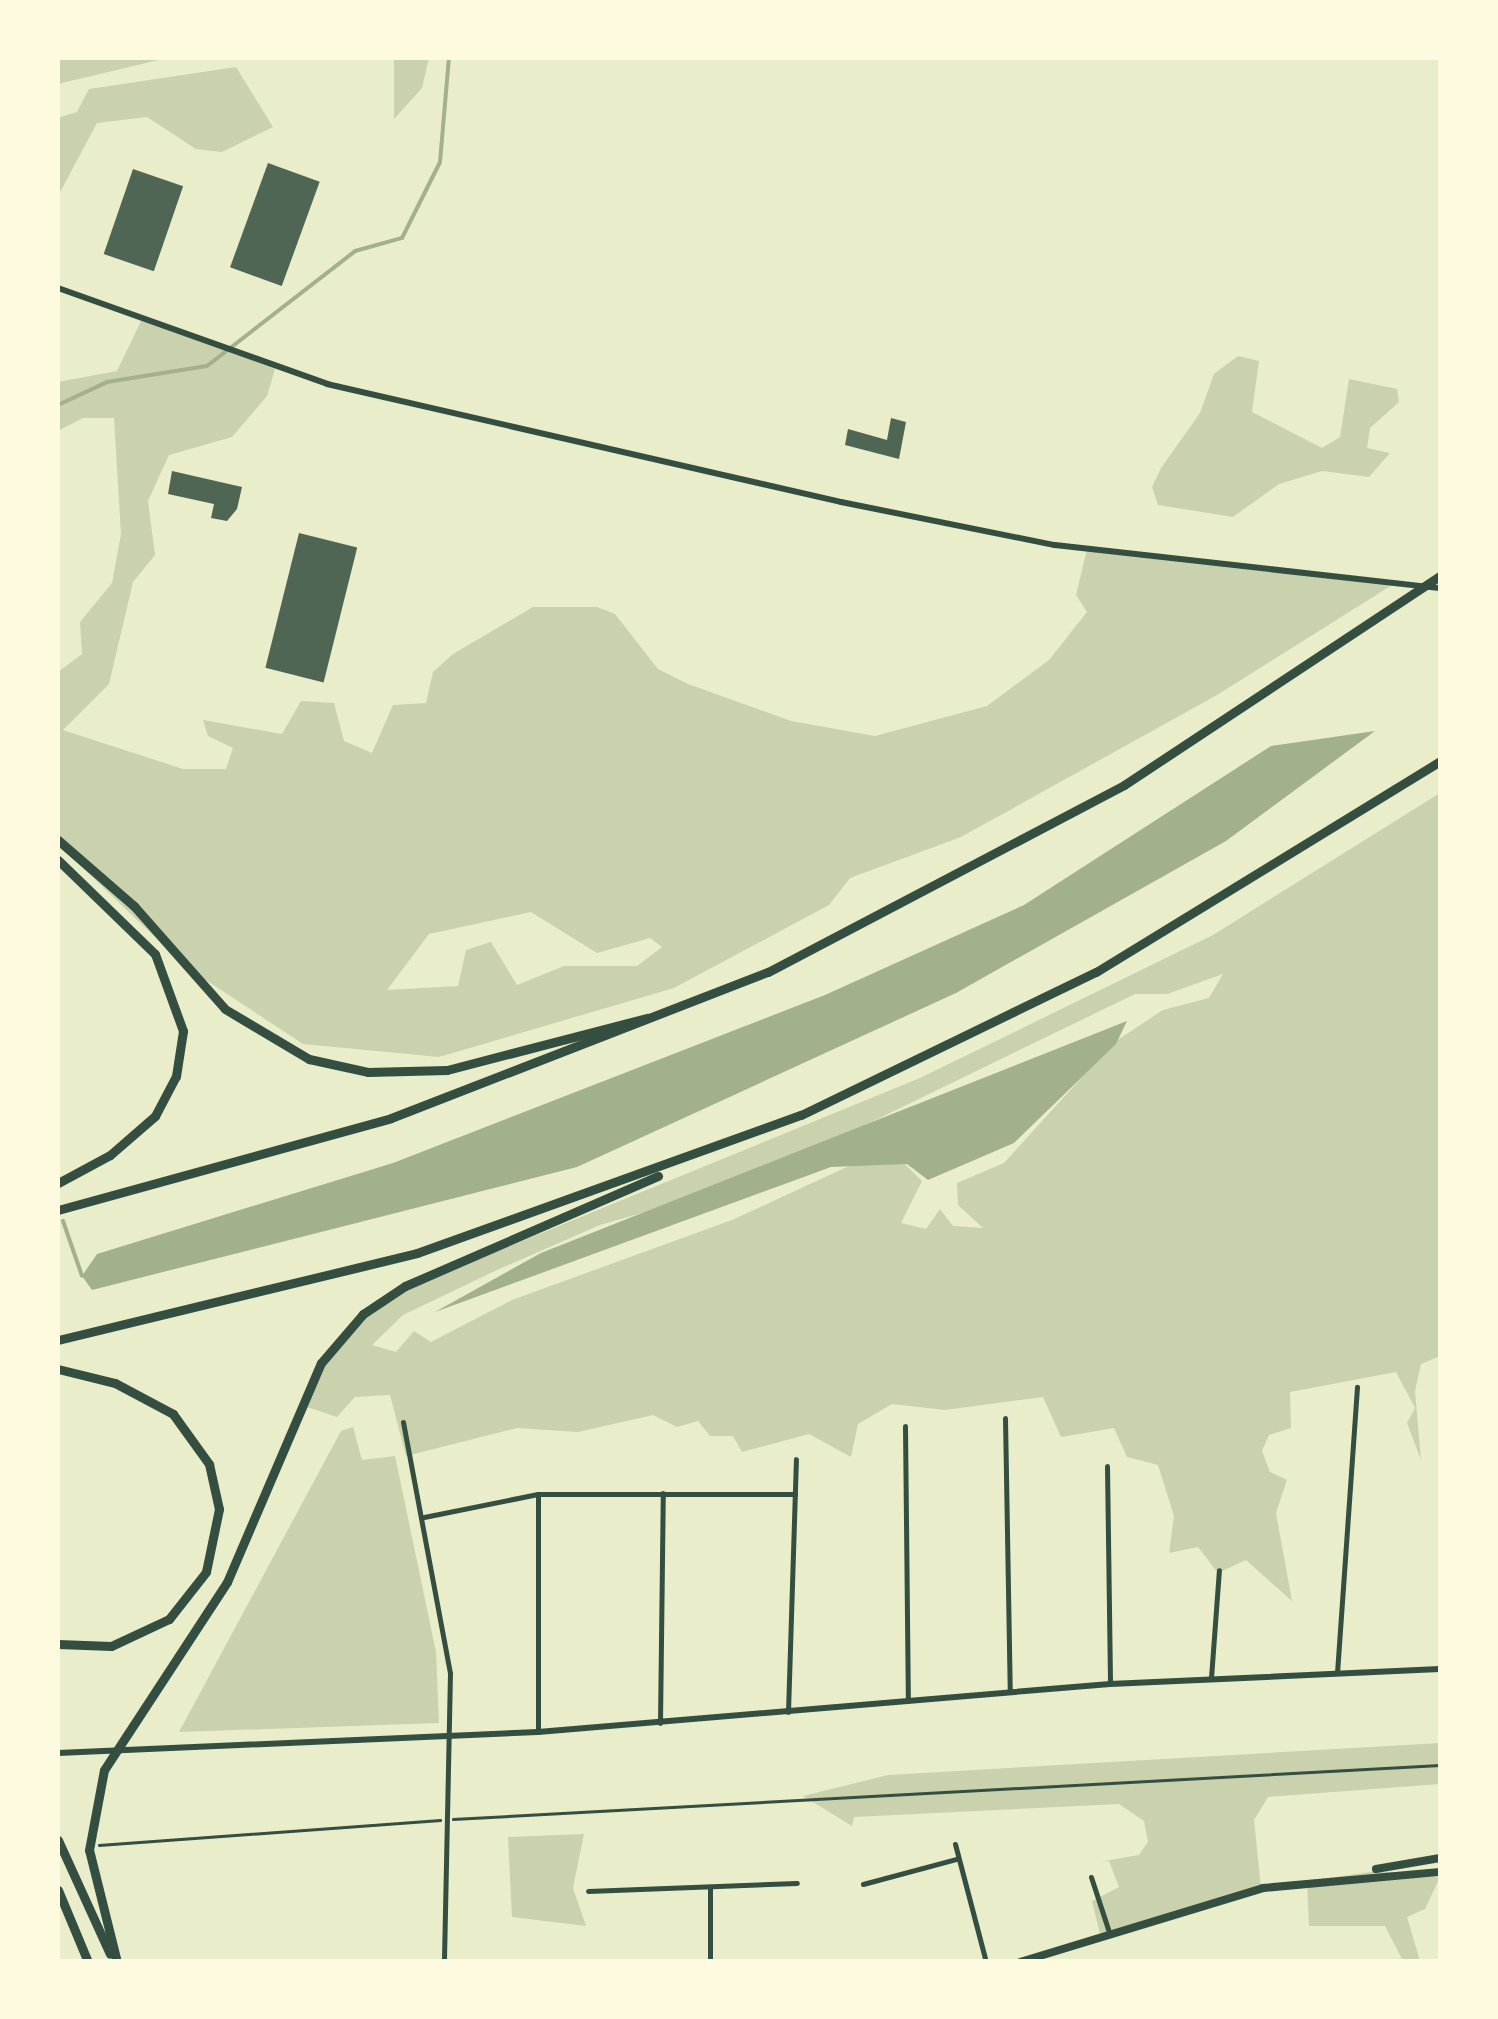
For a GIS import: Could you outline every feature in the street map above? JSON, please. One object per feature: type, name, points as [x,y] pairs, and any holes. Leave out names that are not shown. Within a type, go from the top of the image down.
[{"type":"highway","points":[[58,1210],[373,1124],[692,1004],[1054,826],[1440,576]]},
{"type":"highway","points":[[115,1962],[89,1839],[104,1770],[134,1718],[216,1603],[306,1390],[351,1326],[435,1270],[688,1162],[1084,979],[1440,761]]},
{"type":"highway","points":[[58,840],[134,906],[225,1010],[327,1064],[387,1074],[470,1067],[692,1004]]},
{"type":"highway","points":[[58,860],[155,954],[183,1031],[176,1076],[154,1116],[122,1147],[58,1183]]},
{"type":"highway","points":[[58,1340],[403,1257],[688,1162]]},
{"type":"highway","points":[[58,1369],[115,1383],[173,1414],[209,1464],[219,1509],[206,1572],[169,1619],[111,1646],[58,1644]]},
{"type":"highway","points":[[58,1840],[115,1962]]},
{"type":"highway","points":[[58,1890],[88,1962]]},
{"type":"main road","points":[[58,288],[94,296],[327,384],[858,505],[1055,544],[1440,588]]},
{"type":"main road","points":[[58,1753],[538,1732],[1110,1684],[1440,1669]]},
{"type":"main road","points":[[1020,1962],[1263,1888],[1440,1858]]},
{"type":"main road","points":[[1366,1872],[1440,1872]]},
{"type":"street","points":[[1337,1673],[1357,1387]]},
{"type":"street","points":[[1004,1418],[1010,1692]]},
{"type":"street","points":[[403,1422],[448,1646],[451,1819],[444,1962]]},
{"type":"street","points":[[905,1426],[908,1700]]},
{"type":"street","points":[[788,1712],[796,1459]]},
{"type":"street","points":[[1107,1466],[1110,1684]]},
{"type":"street","points":[[660,1723],[662,1492]]},
{"type":"street","points":[[424,1518],[538,1494],[795,1494]]},
{"type":"street","points":[[538,1494],[538,1732]]},
{"type":"street","points":[[1211,1678],[1220,1570]]},
{"type":"street","points":[[955,1844],[986,1962]]},
{"type":"street","points":[[863,1884],[956,1859]]},
{"type":"street","points":[[1091,1877],[1110,1932]]},
{"type":"street","points":[[588,1891],[796,1883]]},
{"type":"street","points":[[710,1886],[710,1962]]},
{"type":"path","points":[[96,1845],[451,1819],[1440,1765]]},
{"type":"shaded area","points":[[58,58],[167,58],[58,84]]},
{"type":"shaded area","points":[[394,58],[429,58],[422,88],[394,119]]},
{"type":"shaded area","points":[[236,67],[273,127],[222,152],[196,149],[147,117],[97,123],[58,196],[58,118],[77,112],[89,89]]},
{"type":"shaded area","points":[[143,317],[275,369],[267,396],[232,437],[169,455],[148,501],[155,555],[133,582],[109,684],[63,730],[183,769],[226,769],[233,748],[208,736],[203,720],[282,734],[301,701],[334,703],[344,741],[372,753],[393,705],[426,703],[433,672],[453,654],[533,607],[597,607],[615,614],[658,669],[688,684],[791,721],[875,736],[987,706],[1049,660],[1087,612],[1076,595],[1087,549],[1392,585],[1217,695],[961,837],[850,878],[829,905],[674,988],[439,1057],[303,1044],[186,967],[58,844],[58,672],[82,654],[80,622],[112,583],[121,534],[114,418],[83,418],[58,431],[58,382],[117,371]],"holes":[[[531,912],[597,953],[650,938],[662,947],[637,966],[564,966],[517,985],[491,942],[466,950],[458,986],[387,990],[429,934]]]},
{"type":"shaded area","points":[[1238,356],[1259,361],[1252,412],[1322,448],[1340,437],[1349,379],[1397,389],[1399,402],[1370,428],[1367,448],[1390,453],[1369,477],[1322,471],[1279,484],[1233,517],[1158,505],[1152,487],[1161,468],[1200,413],[1214,374]]},
{"type":"shaded area","points":[[1375,731],[1226,841],[956,993],[577,1167],[92,1290],[82,1276],[97,1254],[393,1163],[825,995],[1024,905],[1271,746]]},
{"type":"shaded area","points":[[1440,793],[1440,1356],[1421,1364],[1415,1391],[1421,1460],[1407,1423],[1415,1408],[1396,1372],[1290,1392],[1291,1428],[1269,1435],[1262,1451],[1270,1472],[1287,1480],[1276,1513],[1292,1601],[1246,1560],[1218,1573],[1198,1547],[1169,1553],[1174,1516],[1158,1465],[1127,1457],[1114,1428],[1061,1437],[1043,1397],[945,1410],[892,1404],[858,1424],[851,1457],[809,1434],[742,1452],[733,1436],[710,1436],[698,1421],[677,1427],[653,1415],[578,1432],[517,1428],[406,1456],[390,1395],[355,1397],[337,1417],[301,1405],[347,1328],[388,1296],[920,1078],[1213,935]],"holes":[[[1223,974],[1209,998],[1163,1010],[1113,1043],[1004,1163],[957,1183],[958,1205],[983,1228],[953,1226],[940,1209],[926,1229],[901,1223],[922,1181],[888,1148],[732,1220],[512,1300],[431,1342],[414,1331],[396,1352],[372,1345],[403,1315],[497,1270],[600,1225],[746,1183],[1135,994],[1167,994]]]},
{"type":"shaded area","points":[[1127,1021],[1116,1044],[1014,1143],[928,1180],[907,1164],[831,1167],[435,1312],[541,1253]]},
{"type":"shaded area","points":[[353,1427],[362,1460],[395,1456],[436,1652],[439,1723],[179,1732],[341,1431]]},
{"type":"shaded area","points":[[1440,1743],[1440,1784],[1268,1797],[1254,1820],[1261,1888],[1100,1934],[1092,1901],[1119,1887],[1109,1861],[1099,1862],[1139,1855],[1148,1842],[1144,1821],[1119,1804],[854,1817],[852,1826],[803,1796],[888,1775]]},
{"type":"shaded area","points":[[584,1834],[573,1888],[586,1926],[512,1917],[508,1837]]},
{"type":"shaded area","points":[[1377,1871],[1440,1877],[1425,1909],[1407,1917],[1420,1961],[1403,1961],[1385,1926],[1309,1926],[1307,1881]]},
{"type":"building","points":[[268,163],[320,182],[282,286],[230,267]]},
{"type":"building","points":[[133,169],[183,186],[154,271],[104,254]]},
{"type":"building","points":[[891,418],[906,422],[899,459],[845,445],[848,429],[887,440]]},
{"type":"building","points":[[172,471],[242,487],[237,509],[227,521],[211,518],[214,504],[168,494]]},
{"type":"building","points":[[299,533],[357,548],[324,682],[265,668]]},
{"type":"waterway","points":[[58,405],[107,382],[207,366],[355,251],[402,238],[440,162],[449,58]]},
{"type":"waterway","points":[[63,1221],[82,1276]]}]
